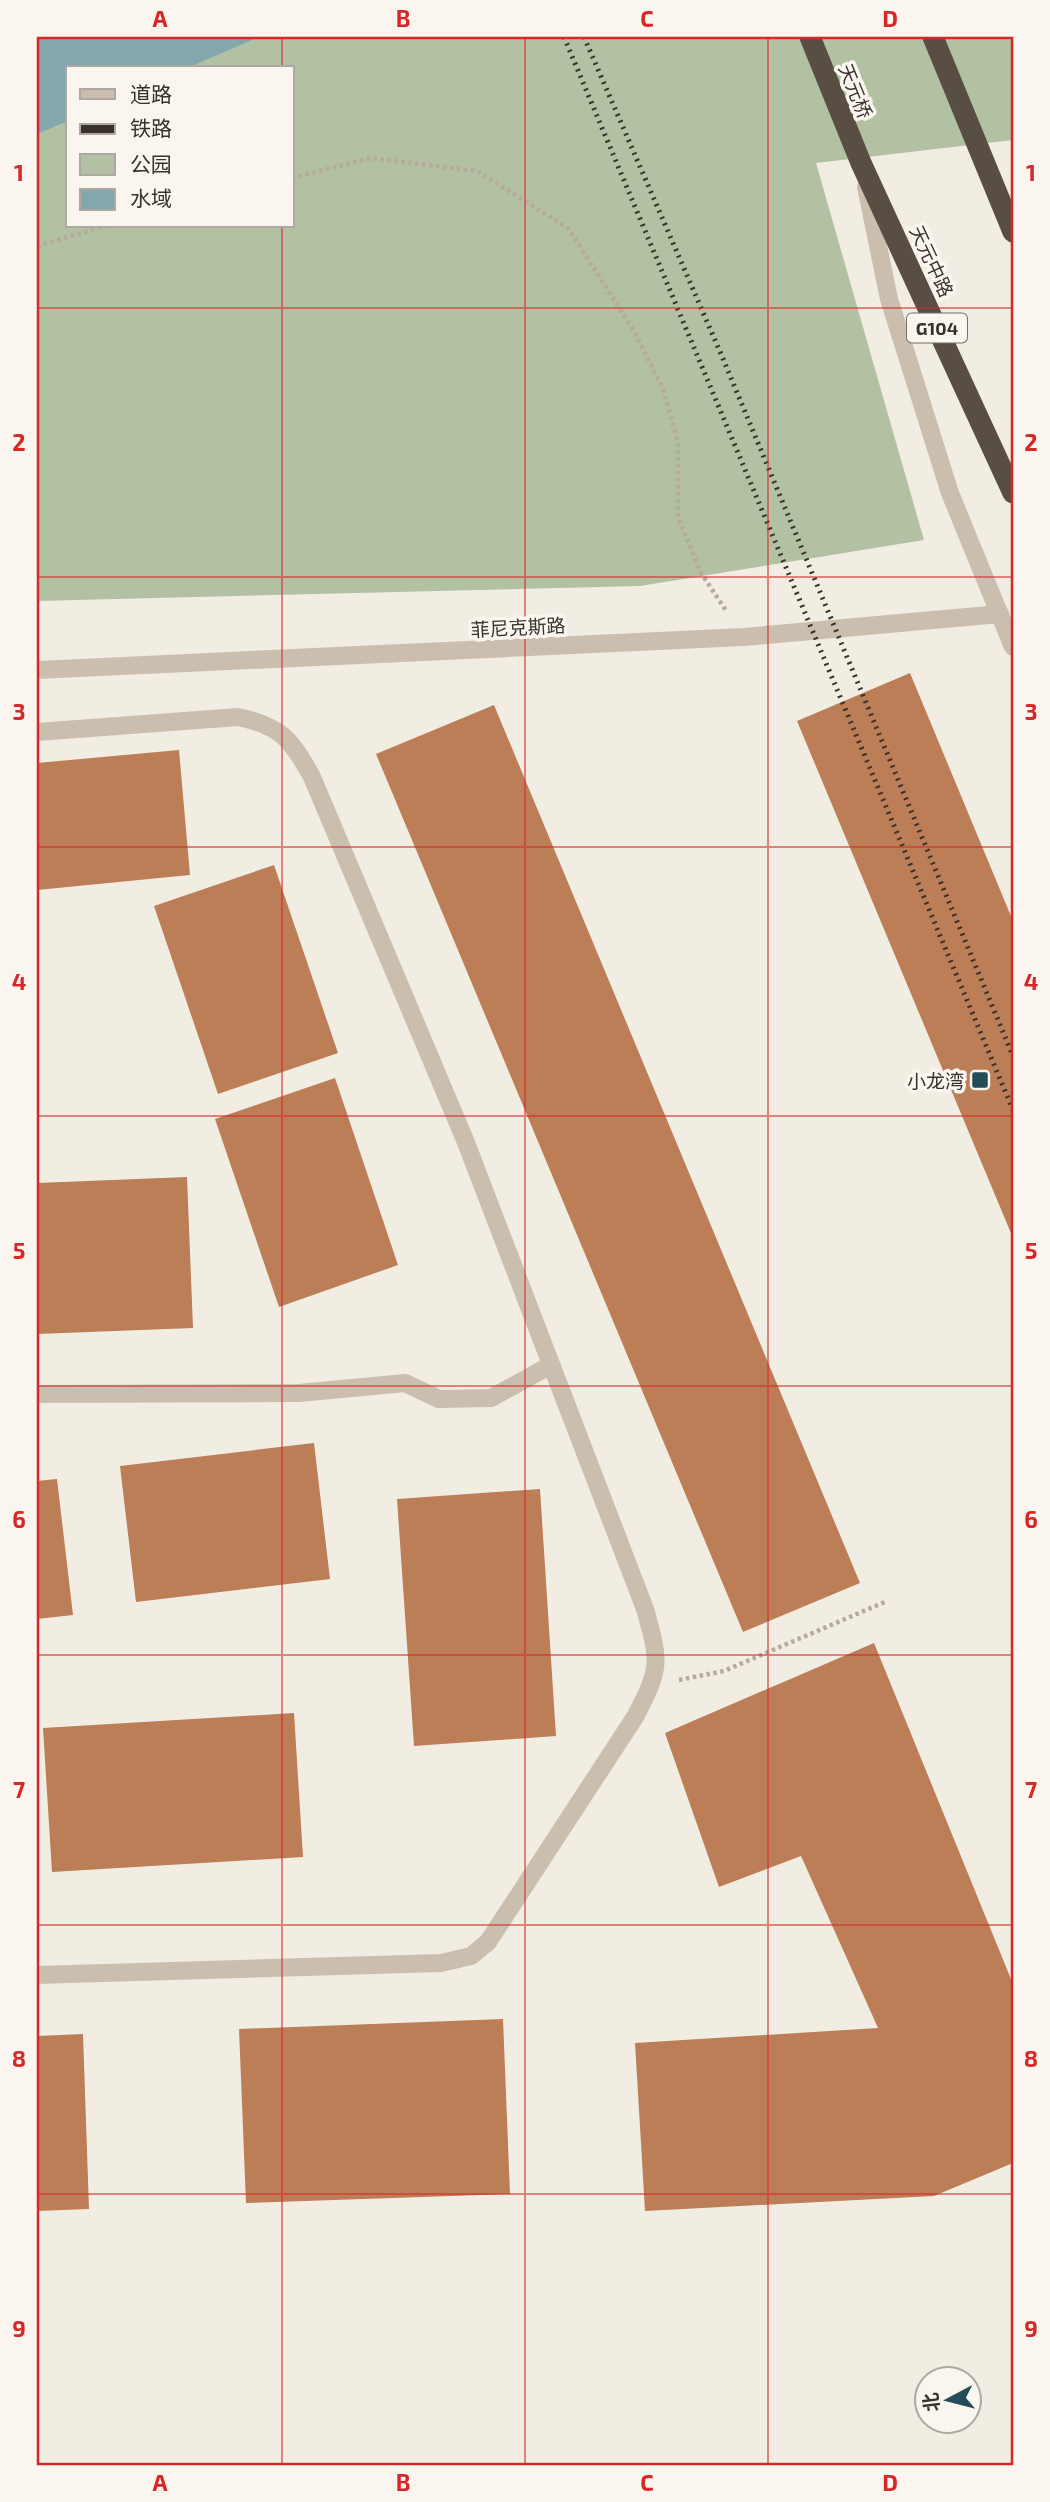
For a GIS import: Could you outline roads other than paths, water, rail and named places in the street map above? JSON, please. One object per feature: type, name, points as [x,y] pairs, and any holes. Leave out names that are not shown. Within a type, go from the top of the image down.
[{"type":"highway","name":"天元桥","points":[[810,37],[861,163]]},
{"type":"highway","points":[[933,37],[1009,216],[1013,232]]},
{"type":"highway","name":"天元中路","points":[[861,163],[1013,493]]},
{"type":"street","points":[[861,163],[889,299],[950,493],[1013,647]]},
{"type":"street","name":"菲尼克斯路","points":[[37,670],[744,637],[1000,614]]},
{"type":"street","points":[[37,732],[238,716],[265,723],[295,745],[312,777],[465,1140],[645,1609],[658,1654],[651,1686],[635,1717],[488,1942],[471,1956],[441,1964],[37,1975]]},
{"type":"street","points":[[37,1394],[299,1393],[405,1383],[439,1399],[491,1398],[551,1366]]},
{"type":"water","points":[[37,37],[259,37],[192,66],[66,66],[66,122],[37,134]]},
{"type":"railway","points":[[564,37],[1013,1110]]},
{"type":"railway","points":[[584,37],[721,354],[1013,1056]]},
{"type":"place","name":"小龙湾","points":[[980,1080]]}]
